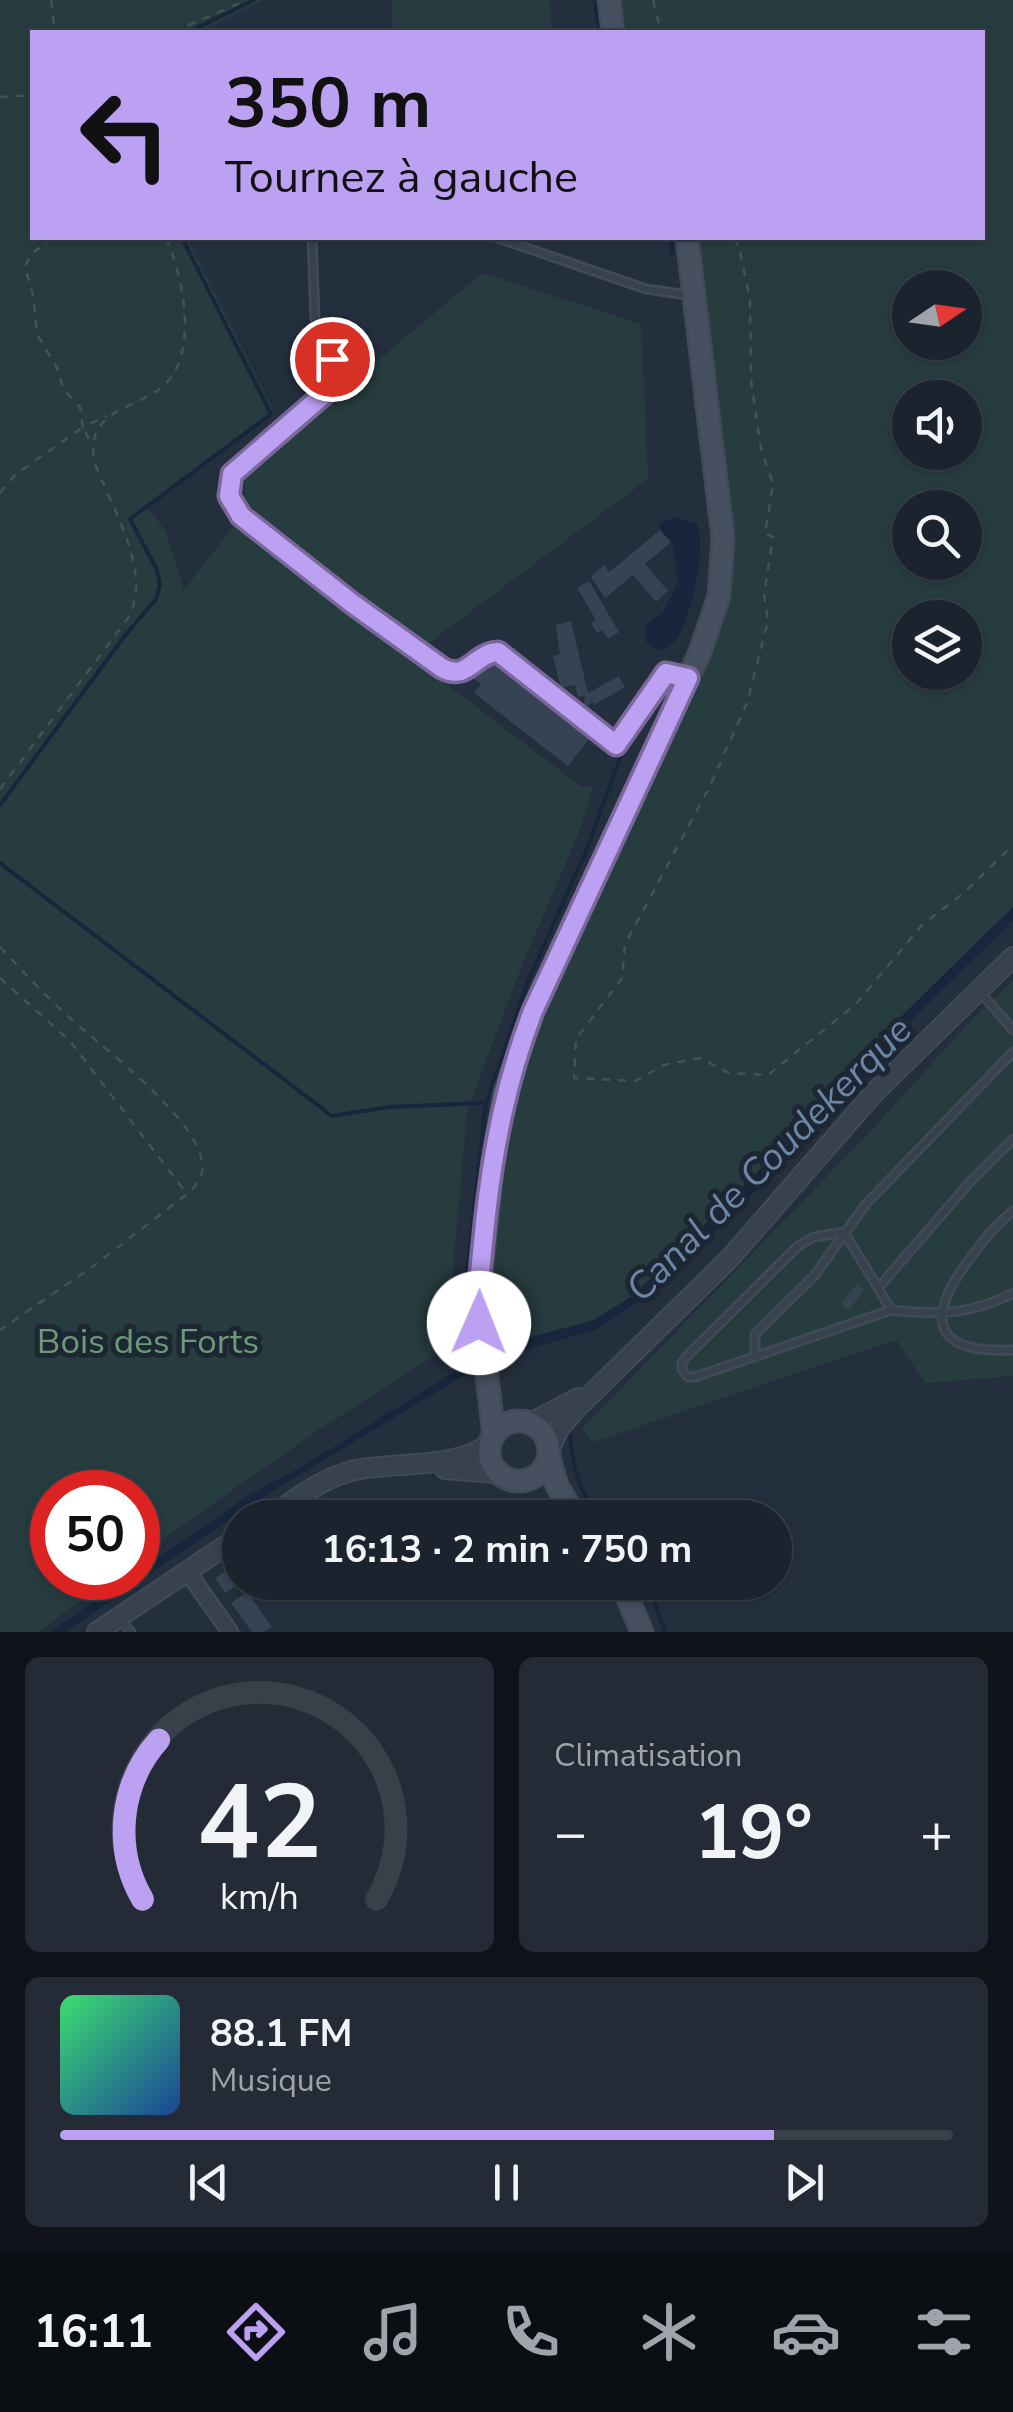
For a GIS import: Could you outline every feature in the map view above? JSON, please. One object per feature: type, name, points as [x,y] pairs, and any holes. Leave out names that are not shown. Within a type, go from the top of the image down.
[{"type":"main road","points":[[609,0],[613,30]]},
{"type":"main road","points":[[553,1500],[522,1481],[498,1473],[491,1462],[478,1292],[490,1179],[499,1117],[533,1011],[713,618],[724,548],[687,240]]},
{"type":"main road","points":[[486,1370],[509,1408],[544,1434],[564,1500]]},
{"type":"main road","points":[[492,1439],[504,1424],[526,1422]]},
{"type":"main road","points":[[522,1481],[538,1475],[549,1454]]},
{"type":"main road","points":[[629,1600],[642,1632]]},
{"type":"street","points":[[616,745],[666,673],[688,678]]},
{"type":"street","points":[[549,1454],[559,1429],[606,1377],[730,1258],[874,1093],[1013,956]]},
{"type":"street","points":[[526,1422],[558,1411],[606,1377]]},
{"type":"street","points":[[295,1500],[314,1486],[352,1471],[461,1458],[479,1452],[492,1439]]},
{"type":"street","points":[[299,1500],[376,1476],[450,1469],[498,1473]]},
{"type":"street","points":[[97,1632],[124,1625],[222,1548]]},
{"type":"street","points":[[187,1572],[230,1632]]},
{"type":"lane","points":[[312,240],[315,319],[334,365],[334,380],[327,392],[235,470],[229,485],[233,507],[353,604],[442,668],[459,672],[484,654],[498,652],[616,745]]},
{"type":"lane","points":[[504,240],[653,291],[694,296]]},
{"type":"lane","points":[[978,990],[1011,1026]]},
{"type":"lane","points":[[755,1357],[756,1334],[814,1276],[844,1232],[916,1149],[1013,1052]]},
{"type":"lane","points":[[878,1288],[957,1196],[1013,1139]]},
{"type":"lane","points":[[1013,1210],[994,1227],[954,1280],[945,1295],[942,1312],[946,1333],[959,1345],[973,1350],[1013,1350]]},
{"type":"lane","points":[[844,1232],[891,1310]]},
{"type":"lane","points":[[844,1232],[820,1235],[803,1243],[687,1356],[681,1367],[686,1376],[695,1377],[891,1310],[975,1310],[1013,1293]]},
{"type":"path","points":[[51,0],[56,30]]},
{"type":"path","points":[[178,30],[247,0]]},
{"type":"path","points":[[653,0],[660,30]]},
{"type":"path","points":[[0,96],[30,95]]},
{"type":"path","points":[[0,789],[128,618],[136,601],[136,580],[126,540],[94,461],[80,407],[64,390],[57,368],[37,334],[25,267],[31,254],[50,240]]},
{"type":"path","points":[[0,494],[15,475],[83,426],[166,383],[180,352],[184,320],[183,289],[167,240]]},
{"type":"path","points":[[735,240],[750,298],[751,380],[762,449],[773,484],[765,534],[774,536],[764,596],[768,621],[747,703],[708,790],[626,944],[622,978],[576,1039],[574,1078],[636,1080],[664,1065],[700,1058],[729,1073],[768,1074],[856,1004],[922,925],[965,892],[1013,846]]},
{"type":"path","points":[[93,448],[100,426],[114,413]]},
{"type":"path","points":[[0,947],[59,1008],[145,1084],[190,1136],[203,1168],[198,1182],[187,1194],[92,1267],[0,1330]]},
{"type":"path","points":[[0,978],[70,1041],[187,1194]]},
{"type":"green space","name":"Bois des Forts","points":[[0,0],[264,0],[202,30],[30,30],[30,240],[188,240],[274,412],[147,506],[166,532],[184,590],[236,523],[580,786],[593,787],[581,827],[523,963],[467,1111],[446,1348],[311,1435],[160,1541],[160,1470],[30,1470],[30,1600],[81,1600],[38,1632],[0,1632]]},
{"type":"green space","points":[[392,0],[550,0],[552,30],[392,30]]},
{"type":"green space","points":[[617,0],[1013,0],[1013,907],[861,1056],[752,1178],[634,1295],[594,1320],[496,1347],[490,1304],[492,1238],[509,1113],[518,1082],[531,1041],[720,627],[734,555],[695,240],[985,240],[985,30],[622,30]]},
{"type":"green space","points":[[482,273],[641,324],[648,479],[425,646],[246,503],[244,473]]},
{"type":"green space","points":[[1013,981],[1013,1376],[925,1383],[896,1340],[593,1442],[582,1429],[869,1133],[976,1015]]},
{"type":"water","points":[[676,517],[697,524],[700,549],[696,583],[676,640],[664,650],[654,649],[646,642],[646,626],[664,610],[678,582],[673,545],[660,530],[660,523]]},
{"type":"water","name":"Canal de Coudekerque","points":[[1013,907],[1013,920],[834,1097],[765,1182],[641,1300],[596,1330],[491,1359],[258,1500],[242,1500],[495,1347],[594,1320],[634,1295],[752,1178],[861,1056]]},
{"type":"water","points":[[222,1514],[222,1524],[160,1567],[160,1557]]},
{"type":"water","points":[[96,1600],[112,1600],[65,1632],[49,1632]]},
{"type":"building","points":[[660,530],[671,542],[645,564],[668,591],[656,602],[633,575],[605,598],[591,577],[604,565],[609,572],[612,570]]},
{"type":"building","points":[[589,581],[619,632],[608,639],[602,630],[597,633],[591,623],[596,620],[577,588]]},
{"type":"building","points":[[571,621],[588,693],[619,676],[625,687],[594,705],[592,701],[589,706],[584,705],[585,696],[578,697],[575,685],[561,688],[553,656],[560,654],[556,625]]},
{"type":"building","points":[[491,656],[592,735],[568,766],[474,693],[481,684],[473,678]]},
{"type":"building","points":[[857,1284],[864,1290],[849,1310],[841,1304]]},
{"type":"building","points":[[253,1600],[272,1627],[252,1632],[231,1603]]},
{"type":"waterway","points":[[193,30],[254,0]]},
{"type":"waterway","points":[[595,0],[599,30]]},
{"type":"waterway","points":[[0,805],[156,599],[160,585],[157,570],[130,519],[271,414],[183,240]]},
{"type":"waterway","points":[[671,240],[672,253]]},
{"type":"waterway","points":[[465,1370],[458,1351],[486,1103],[528,981],[587,849],[620,758],[645,718]]},
{"type":"waterway","points":[[0,863],[332,1116],[389,1107],[484,1103]]},
{"type":"waterway","points":[[570,1435],[578,1479],[588,1500]]},
{"type":"waterway","points":[[653,1600],[665,1632]]},
{"type":"route","points":[[332,359],[335,376],[330,389],[232,474],[229,496],[241,516],[442,668],[459,672],[484,654],[498,652],[616,745],[666,673],[688,678],[522,1038],[499,1117],[492,1160],[479,1323]]}]
